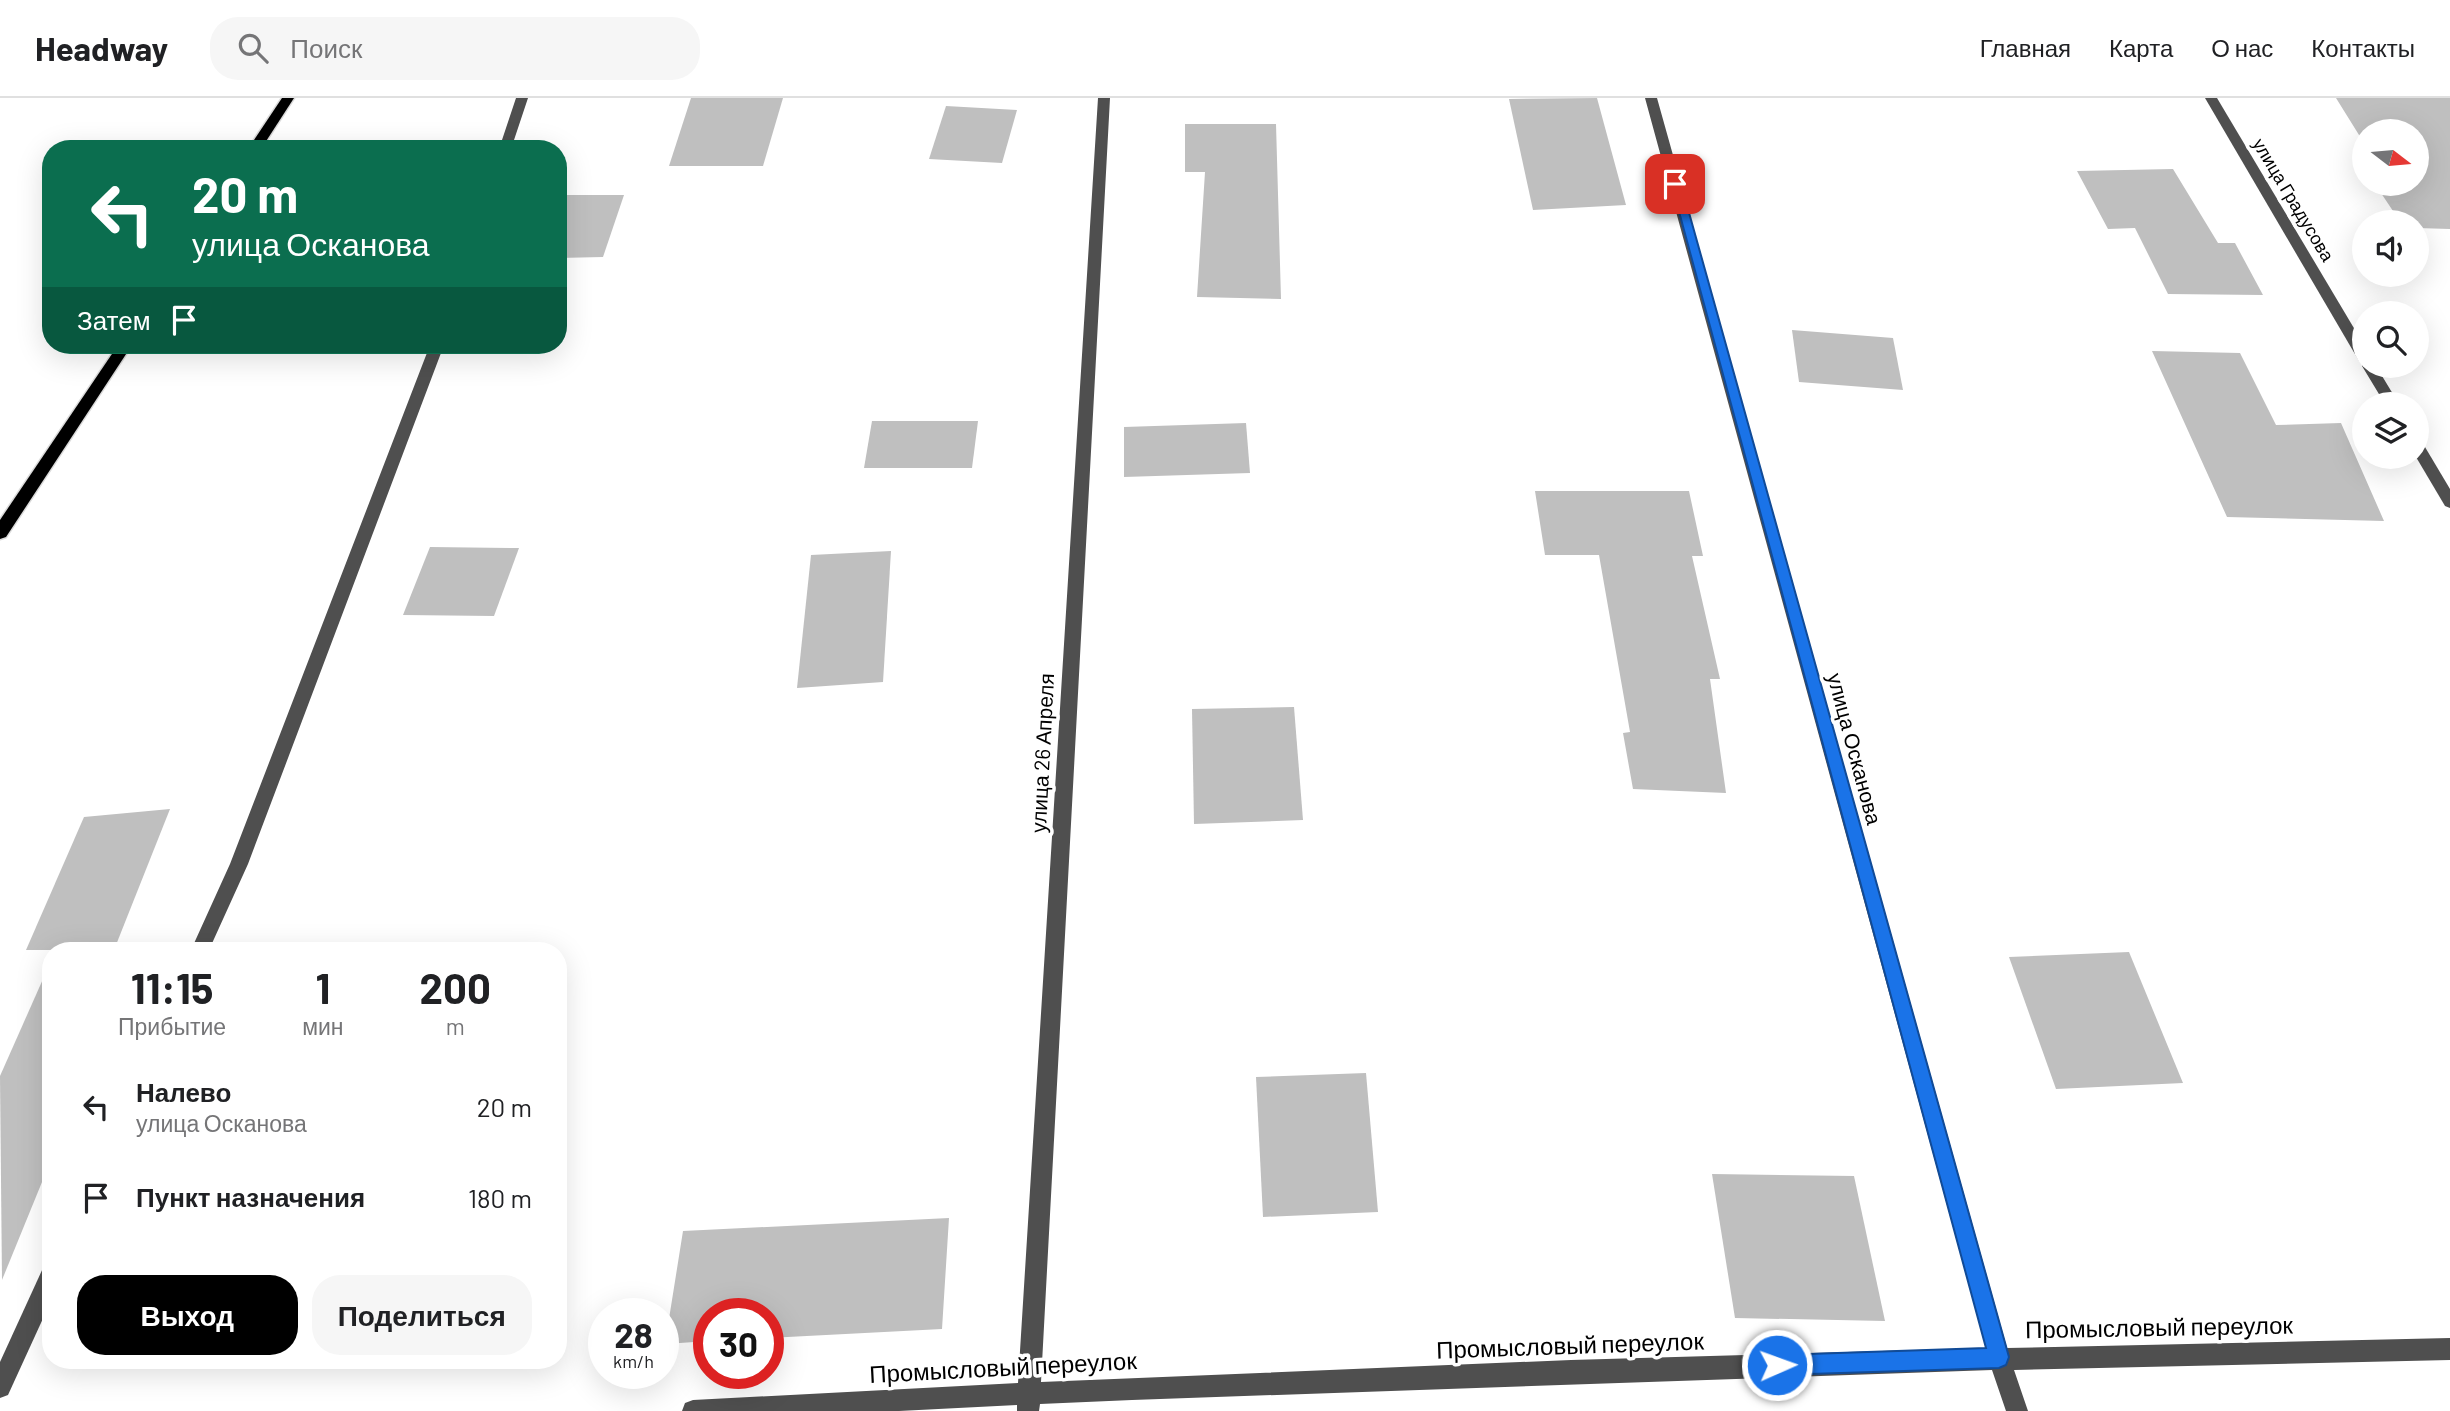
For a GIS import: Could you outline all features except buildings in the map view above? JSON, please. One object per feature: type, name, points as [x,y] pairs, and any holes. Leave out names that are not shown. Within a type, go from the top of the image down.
[{"type":"main road","points":[[260,140],[288,98]]},
{"type":"main road","points":[[0,533],[119,354]]},
{"type":"street","points":[[508,140],[522,98]]},
{"type":"street","name":"улица 26 Апреля","points":[[1028,1401],[1104,98]]},
{"type":"street","name":"улица Осканова","points":[[1651,98],[1999,1357],[2017,1411]]},
{"type":"street","name":"улица Градусова","points":[[2211,98],[2352,338]]},
{"type":"street","points":[[204,942],[239,864],[434,354]]},
{"type":"street","points":[[2429,466],[2450,502]]},
{"type":"street","points":[[0,1387],[42,1296]]},
{"type":"street","name":"Промысловый переулок","points":[[693,1411],[1028,1401],[1999,1357],[2450,1349]]},
{"type":"route","points":[[1675,184],[1999,1357],[1777,1365]]}]
